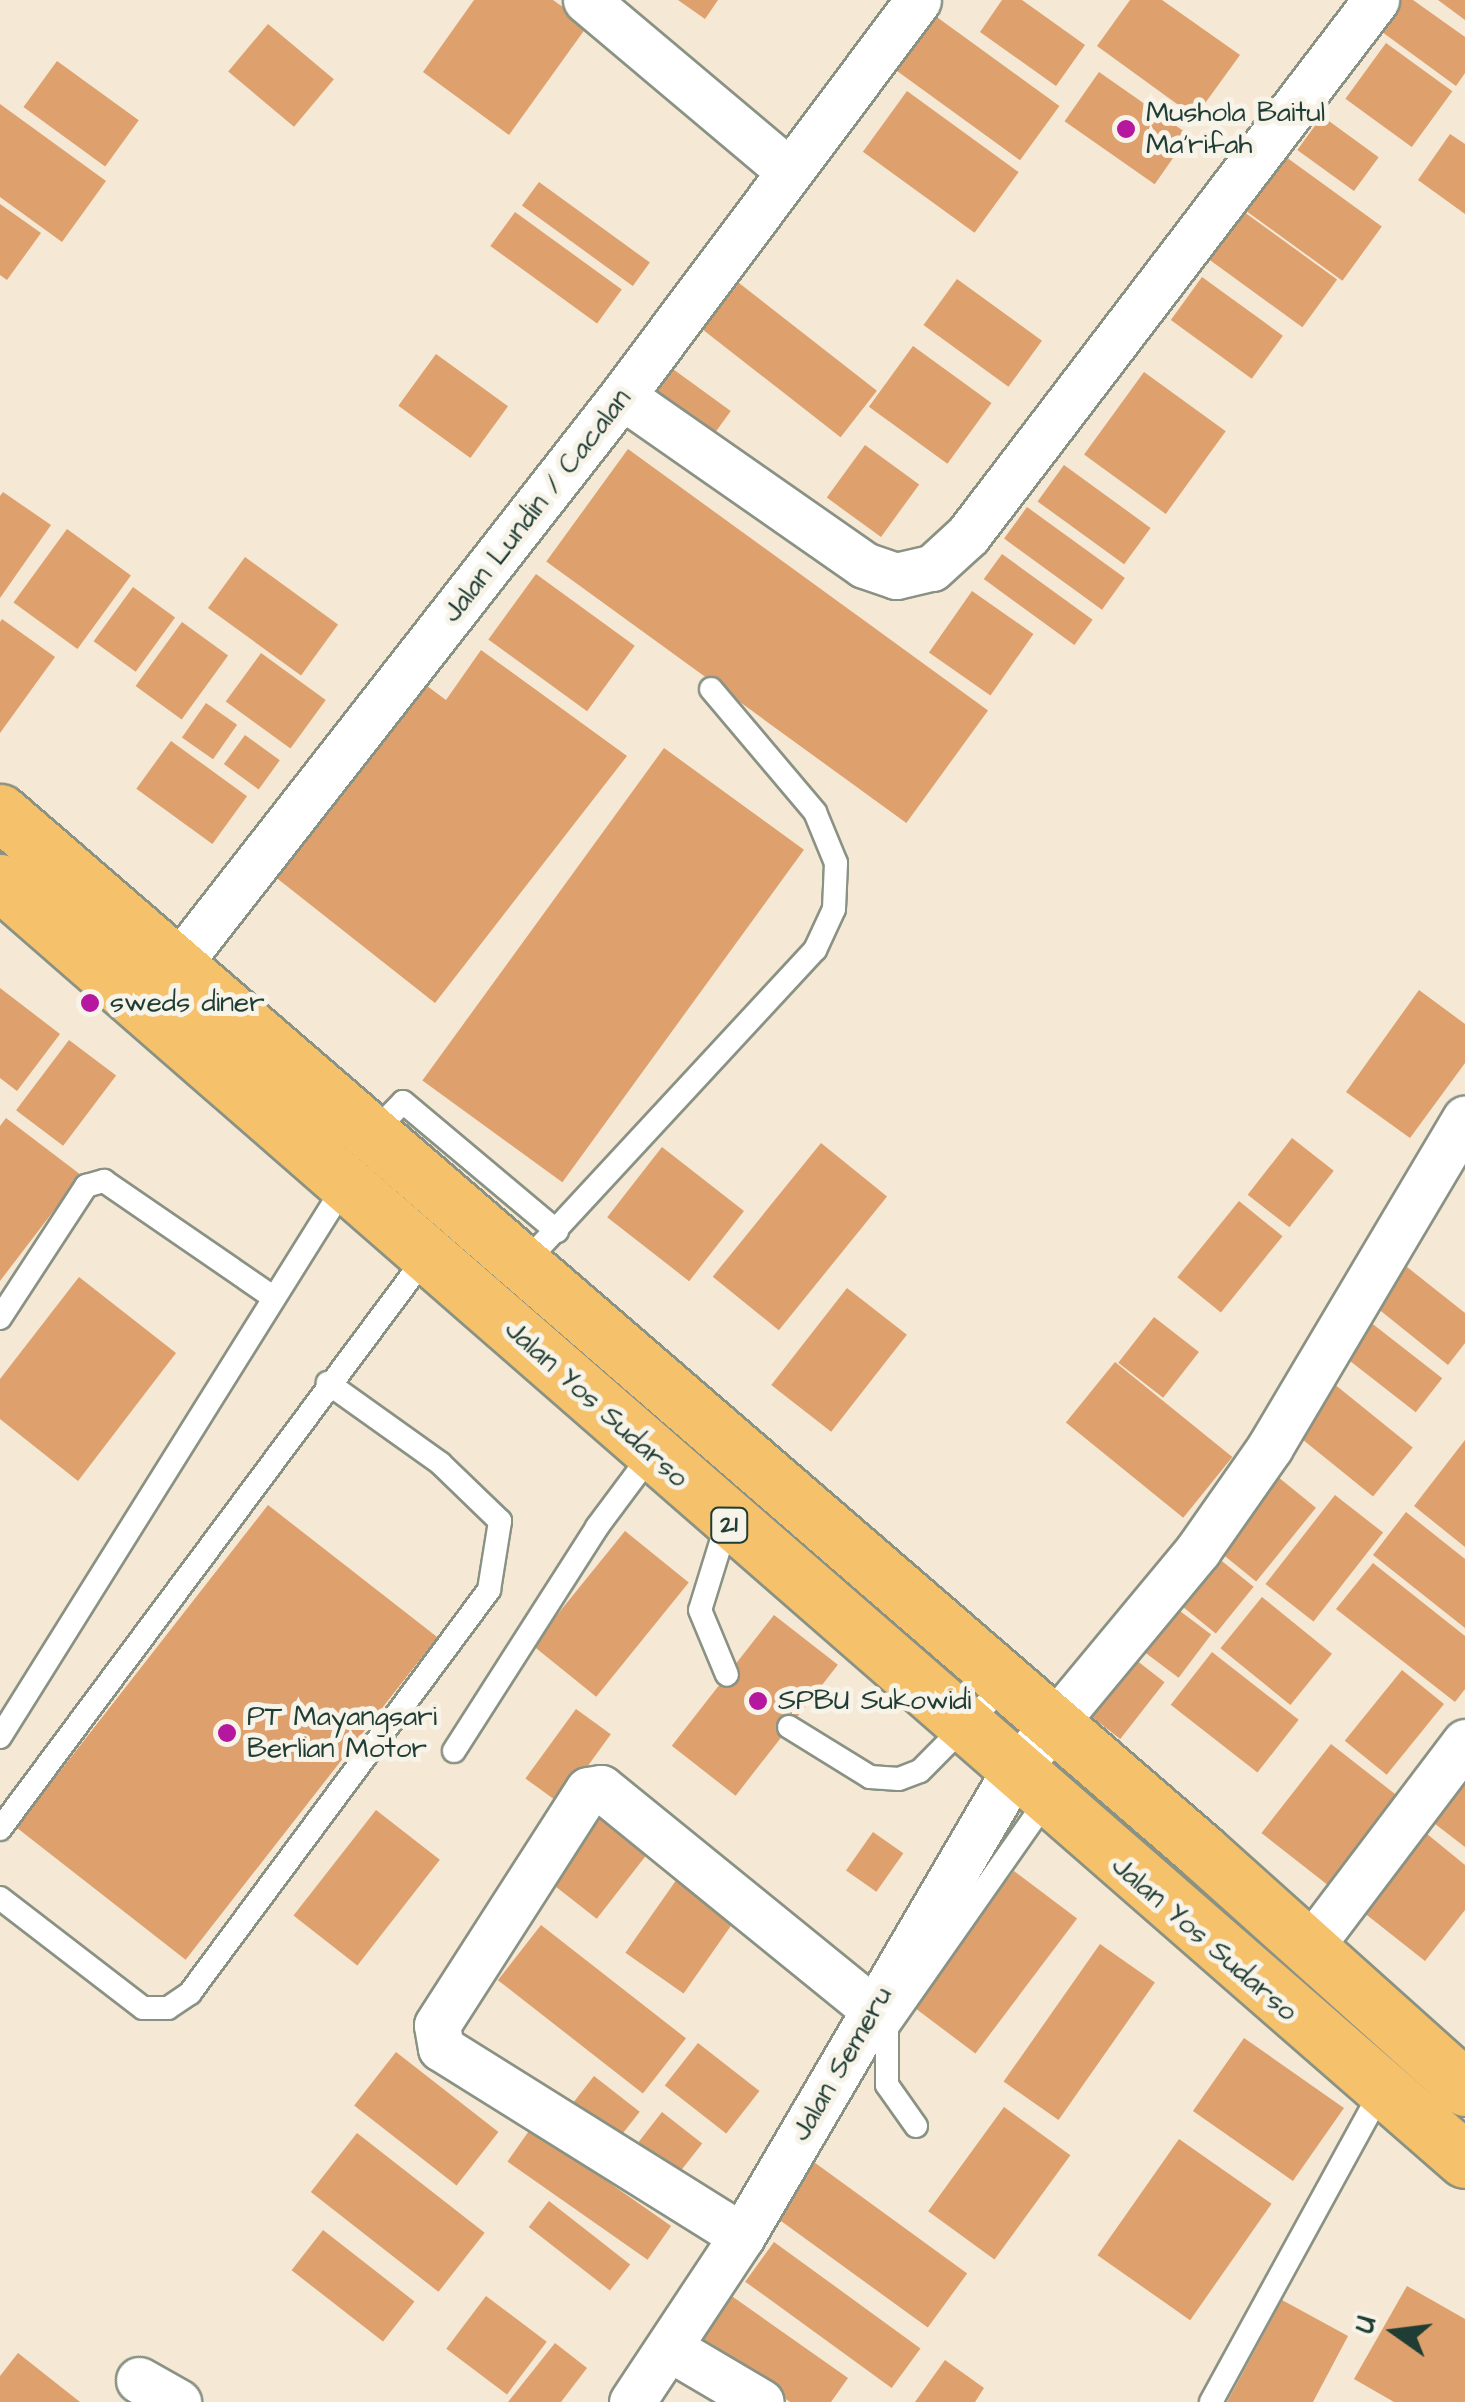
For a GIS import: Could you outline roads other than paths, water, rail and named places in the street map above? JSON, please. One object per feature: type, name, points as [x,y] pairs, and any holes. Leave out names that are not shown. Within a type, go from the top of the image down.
[{"type":"highway","name":"Jalan Yos Sudarso","points":[[0,812],[347,1182],[654,1452],[728,1523],[1465,2160]]},
{"type":"highway","name":"Jalan Yos Sudarso","points":[[0,882],[163,984],[540,1248],[1004,1686],[1201,1851],[1306,1951],[1465,2088]]},
{"type":"street","points":[[586,0],[789,171]]},
{"type":"street","name":"Jalan Lundin / Cacalan","points":[[163,984],[622,396],[918,0]]},
{"type":"street","points":[[622,396],[864,565],[896,576],[932,568],[968,535],[1376,0]]},
{"type":"street","name":"Jalan Semeru","points":[[632,2402],[742,2236],[874,2010],[1030,1787],[1054,1728],[1198,1550],[1270,1447],[1465,1118]]},
{"type":"street","points":[[1306,1951],[1465,1742]]},
{"type":"street","points":[[742,2236],[440,2048],[437,2025],[588,1790],[601,1788],[874,2010]]},
{"type":"street","points":[[670,2349],[761,2402]]},
{"type":"street","points":[[139,2380],[178,2402]]},
{"type":"lane","points":[[540,1248],[815,950],[834,909],[836,864],[815,812],[712,689]]},
{"type":"lane","points":[[0,1318],[86,1186],[104,1182],[274,1297]]},
{"type":"lane","points":[[0,1737],[347,1182]]},
{"type":"lane","points":[[0,1828],[328,1383],[428,1254]]},
{"type":"lane","points":[[0,1898],[143,2008],[168,2008],[190,1993],[488,1590],[500,1521],[440,1463],[328,1383]]},
{"type":"lane","points":[[454,1751],[597,1528],[654,1452]]},
{"type":"lane","points":[[728,1523],[700,1610],[712,1650],[728,1675]]},
{"type":"lane","points":[[789,1728],[885,1779],[920,1772],[967,1730],[1004,1686]]},
{"type":"lane","points":[[916,2126],[887,2085],[887,2028],[1030,1787]]},
{"type":"lane","points":[[1211,2402],[1381,2091]]},
{"type":"place","name":"Mushola Baitul Ma'rifah","points":[[1126,129]]},
{"type":"place","name":"sweds diner","points":[[90,1003]]},
{"type":"place","name":"SPBU Sukowidi","points":[[758,1701]]},
{"type":"place","name":"PT Mayangsari Berlian Motor","points":[[227,1733]]}]
